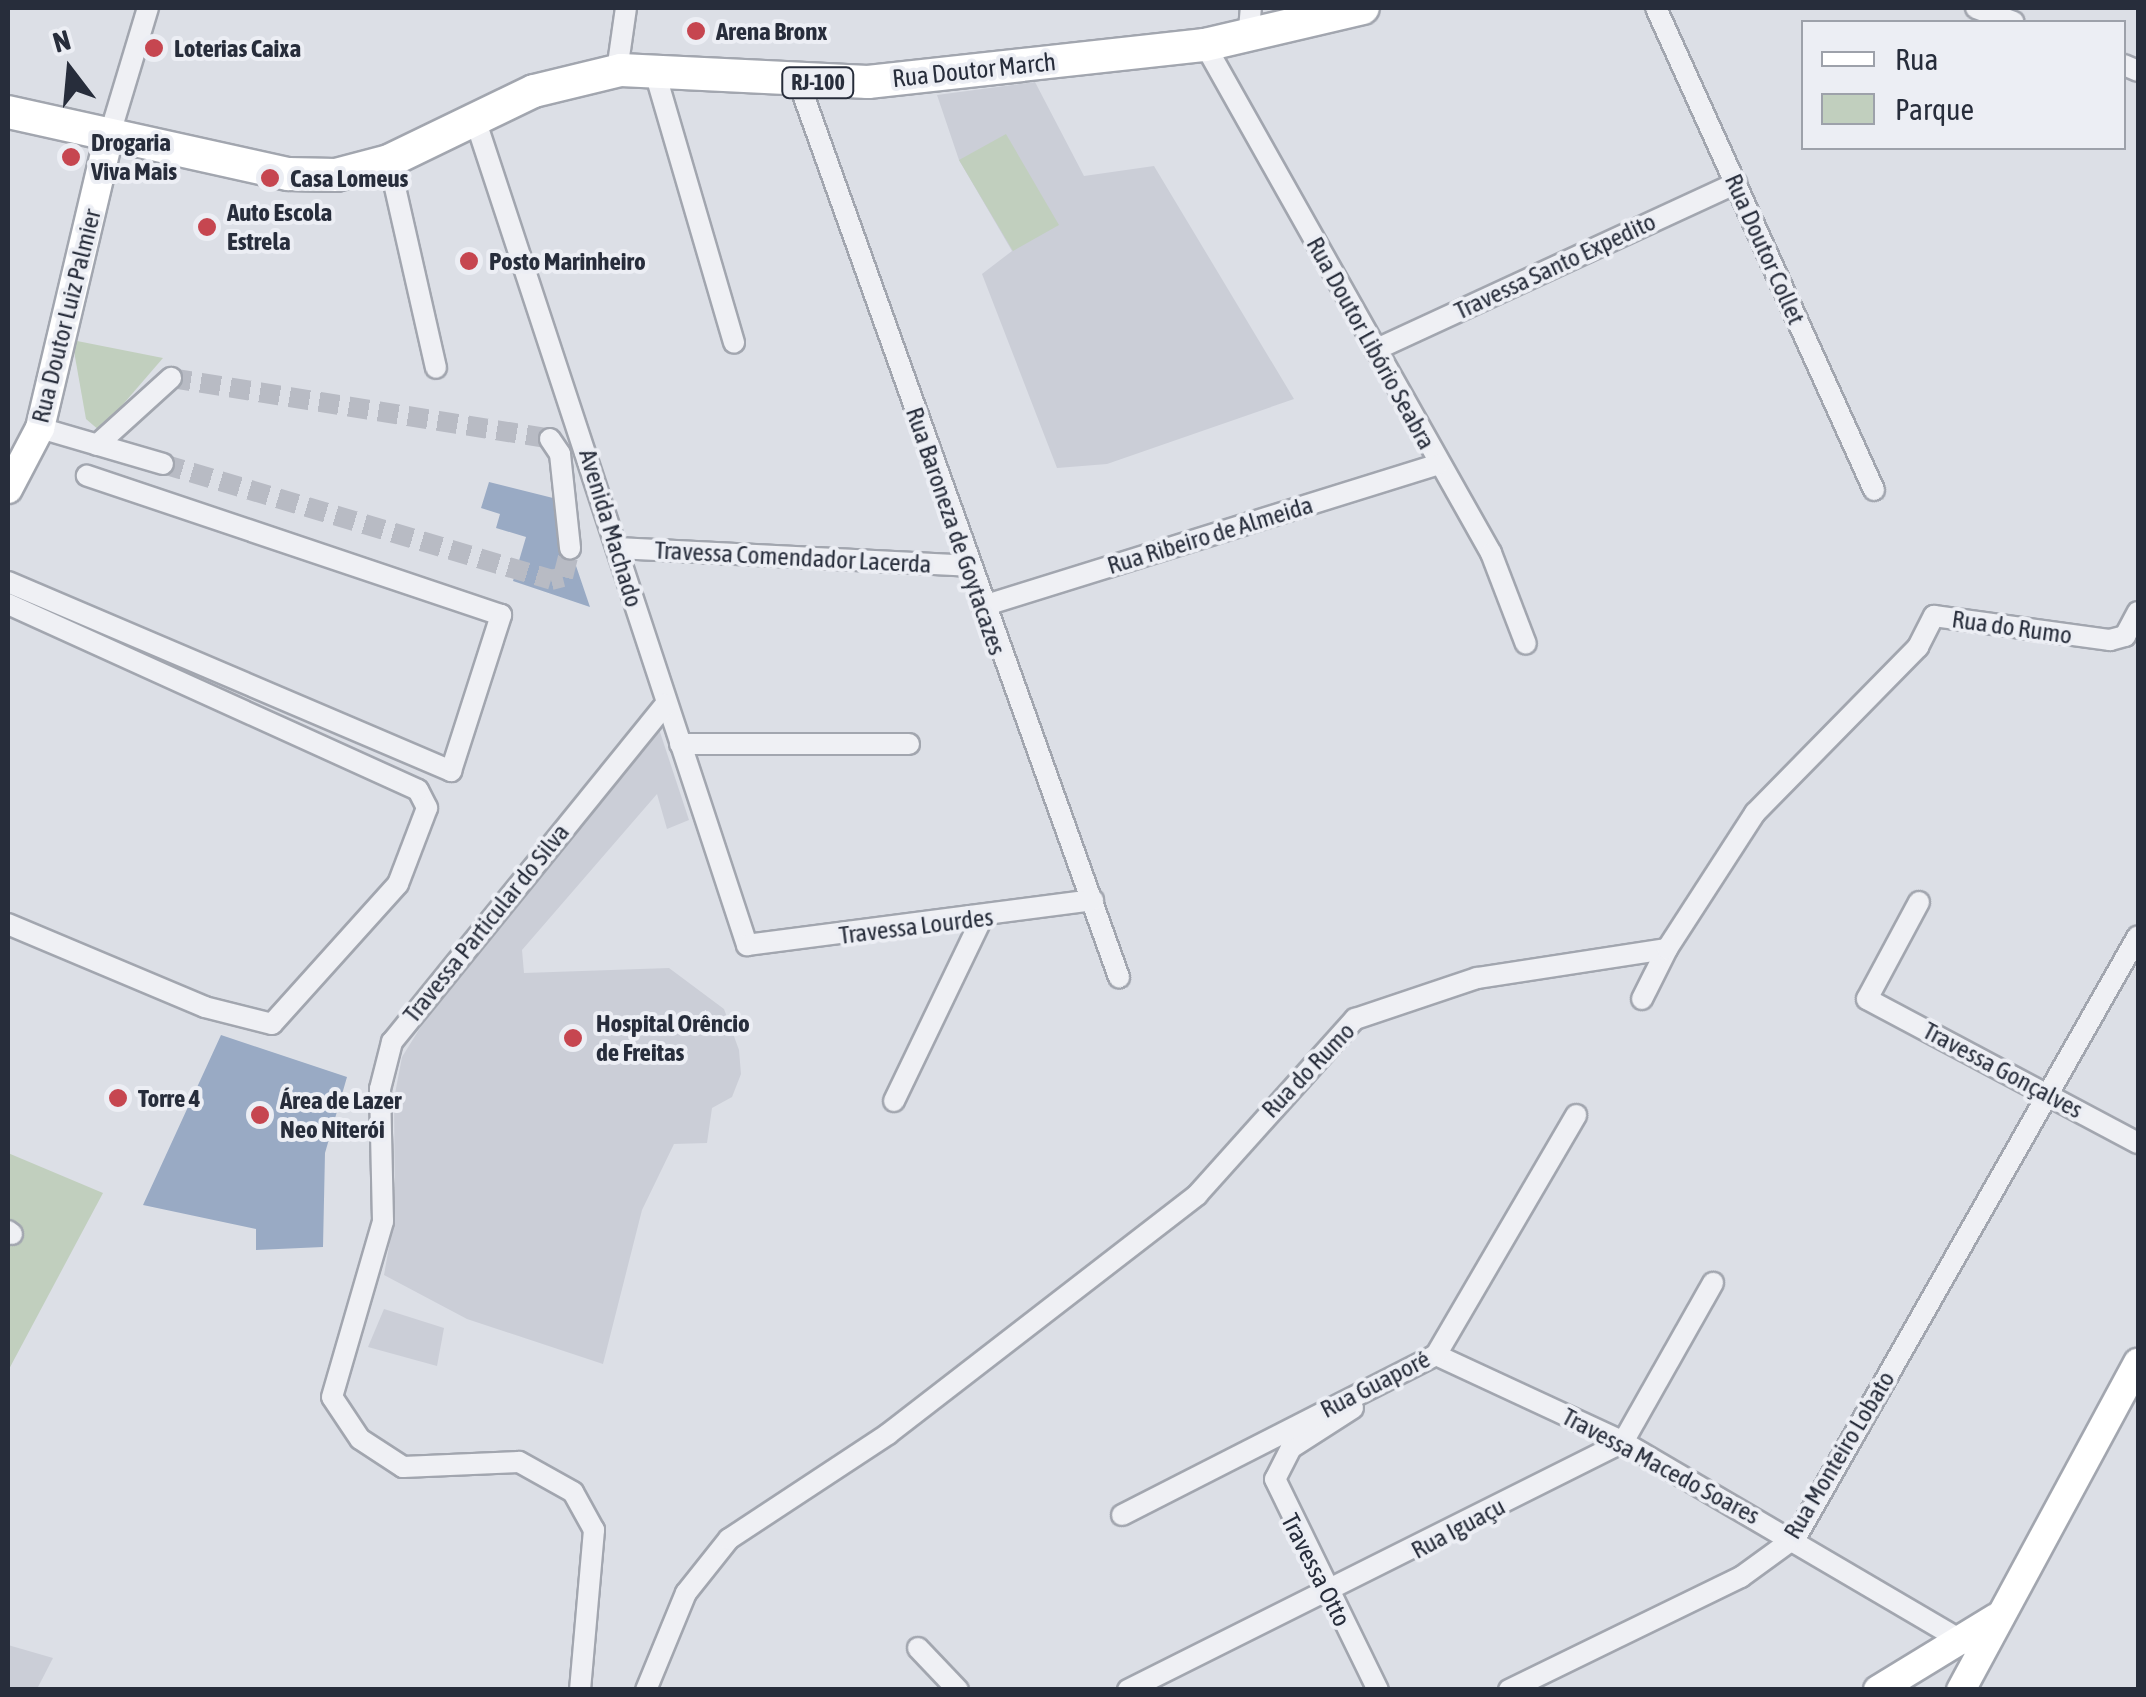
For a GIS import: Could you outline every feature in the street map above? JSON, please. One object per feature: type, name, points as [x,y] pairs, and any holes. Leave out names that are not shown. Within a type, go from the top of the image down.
[{"type":"main road","name":"Rua Doutor March","points":[[8,112],[288,174],[336,176],[389,161],[534,90],[617,71],[654,69],[799,83],[1206,45],[1250,18],[1363,8]]},
{"type":"main road","name":"Rua Doutor Luiz Palmier","points":[[8,489],[40,428],[109,137]]},
{"type":"main road","points":[[1897,1686],[1972,1647],[2001,1614],[2138,1362]]},
{"type":"main road","points":[[1960,1690],[1972,1647]]},
{"type":"street","points":[[109,137],[148,8]]},
{"type":"street","points":[[617,71],[626,8]]},
{"type":"street","name":"Rua Doutor Collet","points":[[1656,8],[1874,490]]},
{"type":"street","points":[[1976,8],[2009,20]]},
{"type":"street","name":"Rua Doutor Libório Seabra","points":[[1206,45],[1491,553],[1526,644]]},
{"type":"street","points":[[654,69],[734,344]]},
{"type":"street","name":"Rua Baroneza de Goytacazes","points":[[799,83],[983,606],[1119,977]]},
{"type":"street","name":"Avenida Machado","points":[[474,118],[742,939]]},
{"type":"street","points":[[389,161],[436,368]]},
{"type":"street","name":"Travessa Santo Expedito","points":[[1374,350],[1736,183]]},
{"type":"street","points":[[97,445],[171,378]]},
{"type":"street","points":[[40,428],[163,464]]},
{"type":"street","points":[[550,439],[560,454],[570,548]]},
{"type":"street","name":"Rua Ribeiro de Almeida","points":[[983,606],[1438,464]]},
{"type":"street","points":[[8,582],[452,771],[501,615],[88,476]]},
{"type":"street","name":"Travessa Comendador Lacerda","points":[[617,548],[969,566]]},
{"type":"street","points":[[8,604],[418,790],[427,808],[398,884],[272,1024],[205,1007],[8,924]]},
{"type":"street","name":"Rua do Rumo","points":[[646,1690],[686,1593],[729,1540],[888,1434],[1197,1195],[1355,1019],[1477,978],[1667,949],[1736,836],[1918,647],[1934,616],[2110,640],[2125,636],[2138,612]]},
{"type":"street","name":"Travessa Particular do Silva","points":[[580,1690],[594,1530],[573,1492],[519,1462],[402,1467],[360,1439],[332,1397],[381,1234],[380,1089],[392,1042],[666,704]]},
{"type":"street","points":[[680,744],[909,744]]},
{"type":"street","name":"Travessa Lourdes","points":[[742,939],[980,920],[1092,900]]},
{"type":"street","name":"Travessa Gonçalves","points":[[1919,902],[1867,999],[2138,1142]]},
{"type":"street","points":[[894,1102],[980,920]]},
{"type":"street","name":"Rua Monteiro Lobato","points":[[1509,1690],[1741,1577],[1796,1537],[2138,936]]},
{"type":"street","points":[[1642,998],[1667,949]]},
{"type":"street","name":"Rua Guaporé","points":[[1122,1515],[1436,1355],[1576,1115]]},
{"type":"street","points":[[1622,1442],[1713,1283]]},
{"type":"street","name":"Travessa Macedo Soares","points":[[1436,1355],[1622,1442],[1796,1537],[1972,1647]]},
{"type":"street","name":"Travessa Otto","points":[[1378,1690],[1276,1479],[1291,1448],[1389,1380]]},
{"type":"street","name":"Rua Iguaçu","points":[[1128,1690],[1329,1595],[1622,1442]]},
{"type":"street","points":[[918,1648],[958,1690]]},
{"type":"shaded area","points":[[1035,82],[1084,176],[1154,166],[1294,399],[1107,464],[1057,468],[982,274],[1012,251],[959,160],[937,95]]},
{"type":"shaded area","name":"Hospital Orêncio de Freitas","points":[[659,729],[689,820],[667,829],[657,794],[522,950],[524,973],[669,968],[724,1009],[739,1050],[741,1074],[732,1097],[712,1108],[707,1143],[674,1144],[642,1210],[603,1364],[467,1319],[384,1275],[395,1213],[394,1099],[402,1057],[443,991]]},
{"type":"shaded area","points":[[384,1309],[444,1328],[437,1366],[368,1347]]},
{"type":"shaded area","points":[[8,1645],[53,1658],[37,1689],[8,1689]]},
{"type":"green space","points":[[1006,134],[1059,225],[1013,251],[959,160]]},
{"type":"green space","points":[[72,340],[163,358],[100,431],[86,419]]},
{"type":"green space","points":[[8,1153],[103,1193],[8,1371]]},
{"type":"water","points":[[489,482],[553,498],[590,607],[513,581],[526,537],[496,528],[500,514],[481,508]]},
{"type":"water","name":"Área de Lazer Neo Niterói","points":[[221,1035],[347,1077],[325,1153],[323,1247],[256,1250],[256,1229],[143,1205]]},
{"type":"tunnel","points":[[171,378],[550,439]]},
{"type":"tunnel","points":[[163,464],[551,580],[563,577],[570,548]]},
{"type":"place","name":"Arena Bronx","points":[[696,31]]},
{"type":"place","name":"Loterias Caixa","points":[[154,48]]},
{"type":"place","name":"Drogaria Viva Mais","points":[[71,157]]},
{"type":"place","name":"Casa Lomeus","points":[[270,178]]},
{"type":"place","name":"Auto Escola Estrela","points":[[207,227]]},
{"type":"place","name":"Posto Marinheiro","points":[[469,261]]},
{"type":"place","name":"Hospital Orêncio de Freitas","points":[[573,1038]]},
{"type":"place","name":"Torre 4","points":[[118,1098]]},
{"type":"place","name":"Área de Lazer Neo Niterói","points":[[260,1115]]}]
